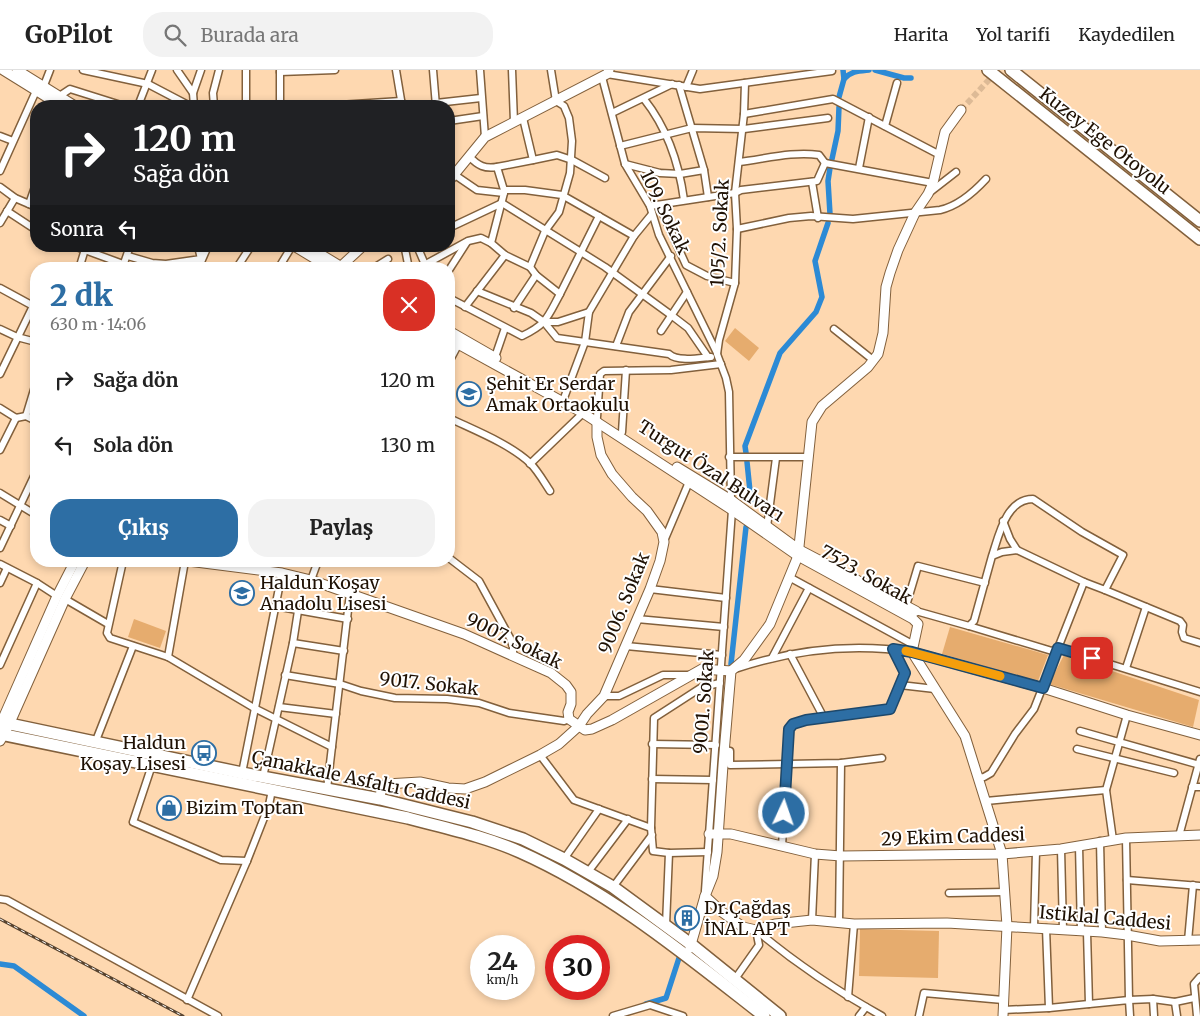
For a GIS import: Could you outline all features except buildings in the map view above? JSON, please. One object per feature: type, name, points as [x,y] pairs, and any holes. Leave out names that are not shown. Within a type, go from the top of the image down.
[{"type":"highway","name":"Kuzey Ege Otoyolu","points":[[988,70],[1200,239]]},
{"type":"highway","name":"Kuzey Ege Otoyolu","points":[[1011,70],[1200,221]]},
{"type":"highway","name":"Çanakkale Asfaltı Caddesi","points":[[2,730],[95,743],[380,799],[472,822],[523,839],[564,859],[613,887],[666,925],[689,950],[764,1016]]},
{"type":"highway","name":"Çanakkale Asfaltı Caddesi","points":[[2,730],[152,765],[408,818],[470,834],[519,852],[565,875],[689,950],[734,979],[780,1016]]},
{"type":"street","points":[[3,70],[40,90],[64,100]]},
{"type":"street","points":[[17,70],[53,100]]},
{"type":"street","points":[[35,100],[50,70]]},
{"type":"street","points":[[83,70],[148,84],[180,100]]},
{"type":"street","points":[[141,100],[152,70]]},
{"type":"street","points":[[177,70],[194,93]]},
{"type":"street","points":[[193,100],[201,70]]},
{"type":"street","points":[[214,100],[213,93],[219,70]]},
{"type":"street","points":[[246,70],[246,100]]},
{"type":"street","points":[[280,100],[280,71],[335,70]]},
{"type":"street","points":[[396,70],[401,100]]},
{"type":"street","points":[[433,70],[436,100]]},
{"type":"street","points":[[480,70],[485,137]]},
{"type":"street","points":[[512,70],[514,122]]},
{"type":"street","points":[[530,267],[545,231],[559,212],[572,160],[569,118],[564,106],[556,100],[551,70]]},
{"type":"street","points":[[612,113],[679,86],[691,70]]},
{"type":"street","points":[[455,174],[485,137],[606,74],[700,89],[832,71]]},
{"type":"street","name":"109. Sokak","points":[[606,74],[612,113],[625,164],[650,206],[659,235],[671,256],[719,358]]},
{"type":"street","name":"105/2. Sokak","points":[[730,500],[729,392],[719,358],[719,340],[735,283],[737,229],[735,193],[744,114],[745,83]]},
{"type":"street","points":[[885,126],[897,83]]},
{"type":"street","points":[[679,86],[704,170],[708,196]]},
{"type":"street","points":[[58,97],[70,89],[105,100]]},
{"type":"street","points":[[455,102],[481,98]]},
{"type":"street","points":[[644,99],[654,112],[666,136],[680,174],[684,200]]},
{"type":"street","points":[[744,114],[833,99],[938,154]]},
{"type":"street","points":[[0,171],[30,109]]},
{"type":"street","points":[[689,950],[713,876],[720,834],[724,750],[731,670],[744,660],[770,624],[798,553],[812,422],[822,406],[868,367],[881,344],[886,287],[890,273],[915,213],[933,183],[938,154],[945,132],[961,110]]},
{"type":"street","points":[[455,120],[483,116]]},
{"type":"street","points":[[859,168],[868,117]]},
{"type":"street","points":[[523,118],[533,160]]},
{"type":"street","points":[[620,146],[692,128],[742,129],[828,118]]},
{"type":"street","points":[[0,136],[13,142]]},
{"type":"street","points":[[739,162],[794,154],[810,154],[819,155],[825,163],[933,183]]},
{"type":"street","points":[[469,156],[485,169],[557,155],[572,160],[605,178]]},
{"type":"street","points":[[650,206],[735,193],[741,190],[817,181],[825,163]]},
{"type":"street","points":[[625,164],[660,172],[680,174],[704,170]]},
{"type":"street","points":[[491,243],[504,192],[497,167]]},
{"type":"street","points":[[928,194],[956,172]]},
{"type":"street","points":[[455,179],[477,190],[504,192],[525,190],[562,195],[634,236]]},
{"type":"street","points":[[737,229],[789,218],[811,216],[853,219],[950,208],[980,186],[986,179]]},
{"type":"street","points":[[812,182],[818,218]]},
{"type":"street","points":[[0,187],[15,198],[29,204],[30,201]]},
{"type":"street","points":[[0,223],[15,198]]},
{"type":"street","points":[[455,225],[502,204]]},
{"type":"street","points":[[502,204],[582,253],[671,315],[688,328],[708,357]]},
{"type":"street","points":[[659,205],[686,265],[707,276],[735,283]]},
{"type":"street","points":[[7,211],[30,226]]},
{"type":"street","points":[[564,398],[585,342],[589,312],[634,236],[652,214]]},
{"type":"street","points":[[455,301],[522,336],[536,329],[544,322],[560,294],[599,216]]},
{"type":"street","points":[[455,249],[468,241],[482,238],[505,255],[530,267],[536,275],[560,294]]},
{"type":"street","points":[[454,262],[468,241]]},
{"type":"street","points":[[94,252],[113,262]]},
{"type":"street","points":[[125,262],[129,252]]},
{"type":"street","points":[[199,252],[201,259]]},
{"type":"street","points":[[200,262],[205,252]]},
{"type":"street","points":[[306,252],[326,262]]},
{"type":"street","points":[[316,252],[330,262]]},
{"type":"street","points":[[346,262],[357,252]]},
{"type":"street","points":[[434,262],[450,252]]},
{"type":"street","points":[[465,307],[505,255]]},
{"type":"street","points":[[128,256],[149,262]]},
{"type":"street","points":[[616,346],[629,312],[671,256]]},
{"type":"street","points":[[180,262],[201,259]]},
{"type":"street","points":[[384,262],[388,260]]},
{"type":"street","points":[[514,308],[536,275]]},
{"type":"street","points":[[0,288],[30,304]]},
{"type":"street","points":[[477,291],[514,308],[531,313],[544,322],[557,338],[669,354],[672,357],[719,358]]},
{"type":"street","points":[[661,331],[687,292]]},
{"type":"street","points":[[544,322],[558,322],[589,312]]},
{"type":"street","points":[[0,374],[17,337],[30,315]]},
{"type":"street","points":[[494,361],[505,328]]},
{"type":"street","points":[[0,329],[30,340]]},
{"type":"street","points":[[834,329],[873,360]]},
{"type":"street","name":"Turgut Özal Bulvarı","points":[[455,335],[494,361],[583,413],[622,432],[730,500],[798,553]]},
{"type":"street","name":"Turgut Özal Bulvarı","points":[[455,343],[564,398],[798,553]]},
{"type":"street","points":[[455,351],[458,345]]},
{"type":"street","points":[[671,370],[672,357]]},
{"type":"street","points":[[597,419],[600,374],[604,371],[671,370],[719,358]]},
{"type":"street","points":[[622,432],[626,370]]},
{"type":"street","points":[[26,416],[30,403]]},
{"type":"street","points":[[0,408],[16,418],[26,416],[30,418]]},
{"type":"street","points":[[530,464],[583,413]]},
{"type":"street","points":[[0,450],[16,418]]},
{"type":"street","name":"9006. Sokak","points":[[380,799],[381,790],[386,784],[420,782],[448,788],[465,789],[507,773],[559,744],[579,726],[587,714],[604,696],[638,620],[660,560],[664,542],[662,532],[648,511],[632,497],[612,474],[601,455],[597,436],[597,419]]},
{"type":"street","points":[[455,421],[482,433],[516,453],[530,464],[550,491]]},
{"type":"street","points":[[729,457],[808,457]]},
{"type":"street","points":[[767,527],[776,458]]},
{"type":"street","points":[[664,542],[689,482]]},
{"type":"street","points":[[0,548],[30,486]]},
{"type":"street","points":[[0,493],[22,505],[30,512]]},
{"type":"street","points":[[969,626],[974,621],[1003,521],[1014,507],[1026,499],[1033,499],[1082,532],[1123,555],[1105,590]]},
{"type":"street","points":[[730,500],[732,510]]},
{"type":"street","name":"9001. Sokak","points":[[705,896],[732,510]]},
{"type":"street","points":[[0,520],[11,526]]},
{"type":"street","points":[[1003,521],[1017,550]]},
{"type":"street","points":[[992,556],[1002,552],[1017,550],[1084,582],[1180,621],[1183,625],[1182,632],[1184,638],[1200,643]]},
{"type":"street","points":[[798,553],[906,606],[914,615],[969,626],[1052,651],[1058,648],[1200,692]]},
{"type":"street","name":"7523. Sokak","points":[[798,553],[914,615],[918,624],[912,648]]},
{"type":"street","points":[[455,563],[479,581],[510,638],[513,646],[513,656]]},
{"type":"street","points":[[0,564],[108,624]]},
{"type":"street","points":[[906,606],[918,566],[985,583]]},
{"type":"street","points":[[2,730],[73,567]]},
{"type":"street","points":[[61,597],[81,567]]},
{"type":"street","points":[[122,567],[108,624],[107,633],[110,638],[168,657],[254,708],[332,747]]},
{"type":"street","points":[[168,657],[183,567]]},
{"type":"street","name":"9007. Sokak","points":[[235,567],[282,573],[350,593],[464,634],[551,673],[566,685],[571,692],[571,704],[568,712],[569,719]]},
{"type":"street","points":[[311,580],[316,567]]},
{"type":"street","points":[[0,583],[7,568]]},
{"type":"street","points":[[242,773],[282,573]]},
{"type":"street","points":[[789,577],[912,648],[1127,715],[1200,735]]},
{"type":"street","points":[[979,778],[984,778],[991,773],[1015,734],[1029,718],[1037,703],[1084,582]]},
{"type":"street","points":[[0,665],[37,583]]},
{"type":"street","points":[[772,658],[810,588]]},
{"type":"street","points":[[650,589],[726,598]]},
{"type":"street","points":[[327,789],[350,593]]},
{"type":"street","points":[[275,606],[348,619]]},
{"type":"street","points":[[1126,668],[1146,607]]},
{"type":"street","points":[[263,777],[280,707],[298,611]]},
{"type":"street","points":[[638,620],[724,627]]},
{"type":"street","points":[[293,643],[344,651]]},
{"type":"street","points":[[95,743],[134,646]]},
{"type":"street","points":[[626,646],[722,655]]},
{"type":"street","points":[[569,719],[585,730],[592,729],[702,669],[731,670],[772,658],[814,650],[912,648]]},
{"type":"street","points":[[912,648],[965,736],[1002,854],[1007,926],[1003,1013],[1129,1000],[1153,999],[1175,1002],[1194,998]]},
{"type":"street","points":[[782,846],[789,729],[793,724],[890,709],[905,673],[893,649]]},
{"type":"street","points":[[790,654],[824,718]]},
{"type":"street","name":"9017. Sokak","points":[[285,675],[340,684],[361,691],[395,698],[447,699],[478,704],[510,713],[564,721],[569,719]]},
{"type":"street","points":[[604,696],[619,696],[663,675],[690,675]]},
{"type":"street","points":[[708,852],[669,853],[653,851],[651,828],[652,744],[654,718],[702,687],[720,683]]},
{"type":"street","points":[[900,685],[935,689]]},
{"type":"street","points":[[280,707],[336,714]]},
{"type":"street","points":[[1113,840],[1106,790],[1127,715]]},
{"type":"street","points":[[1080,731],[1199,763],[1179,836]]},
{"type":"street","points":[[652,744],[716,744]]},
{"type":"street","points":[[1077,749],[1174,773]]},
{"type":"street","points":[[724,750],[730,750],[730,765],[841,763],[882,758]]},
{"type":"street","points":[[540,755],[574,800],[651,828]]},
{"type":"street","points":[[839,922],[841,763]]},
{"type":"street","points":[[152,765],[133,822],[221,860],[247,861]]},
{"type":"street","points":[[652,780],[713,780]]},
{"type":"street","points":[[1192,787],[1200,787]]},
{"type":"street","points":[[187,1000],[247,861],[269,804],[272,790]]},
{"type":"street","points":[[986,801],[1106,790]]},
{"type":"street","points":[[564,859],[599,809]]},
{"type":"street","points":[[588,872],[628,819]]},
{"type":"street","name":"29 Ekim Caddesi","points":[[709,834],[731,834],[815,854],[841,856],[1002,854],[1061,849],[1126,838],[1200,835]]},
{"type":"street","points":[[613,887],[652,835]]},
{"type":"street","points":[[1126,838],[1130,1016]]},
{"type":"street","points":[[1100,841],[1102,932]]},
{"type":"street","points":[[1079,846],[1088,1004]]},
{"type":"street","points":[[1061,849],[1063,930]]},
{"type":"street","points":[[1034,928],[1036,851]]},
{"type":"street","points":[[666,925],[669,853]]},
{"type":"street","points":[[812,920],[815,854]]},
{"type":"street","points":[[1127,880],[1196,886],[1188,941]]},
{"type":"street","points":[[949,893],[1005,892]]},
{"type":"street","points":[[705,896],[722,912],[743,927],[756,930],[784,953],[848,997],[882,1016]]},
{"type":"street","points":[[0,898],[7,900],[218,1016]]},
{"type":"street","name":"Istiklal Caddesi","points":[[756,930],[775,924],[812,920],[854,924],[947,923],[1102,932],[1160,941],[1200,940]]},
{"type":"street","points":[[848,997],[854,924]]},
{"type":"street","points":[[1046,928],[1049,1008]]},
{"type":"street","points":[[734,979],[759,945],[756,930]]},
{"type":"street","points":[[1197,1016],[1194,984],[1200,977]]},
{"type":"street","points":[[918,1016],[924,993],[1003,1000]]},
{"type":"street","points":[[1153,999],[1154,1016]]},
{"type":"street","points":[[1175,1002],[1177,1016]]},
{"type":"street","points":[[613,1016],[650,1005],[683,1016]]},
{"type":"street","points":[[859,1016],[866,1007]]},
{"type":"shaded area","points":[[735,328],[759,348],[749,361],[725,341]]},
{"type":"shaded area","points":[[134,619],[166,631],[160,648],[128,637]]},
{"type":"shaded area","points":[[950,627],[1048,655],[1038,681],[942,654]]},
{"type":"shaded area","points":[[1064,655],[1199,700],[1193,727],[1049,684]]},
{"type":"shaded area","points":[[860,929],[939,931],[938,978],[859,976]]},
{"type":"waterway","points":[[839,97],[844,79],[843,70]]},
{"type":"waterway","points":[[844,79],[852,73],[869,70]]},
{"type":"waterway","points":[[875,70],[904,78],[911,78]]},
{"type":"waterway","points":[[832,159],[838,131],[839,107]]},
{"type":"waterway","points":[[830,168],[828,181],[830,214]]},
{"type":"waterway","points":[[746,453],[745,446],[780,353],[816,312],[822,297],[815,261],[828,223]]},
{"type":"waterway","points":[[747,462],[751,501]]},
{"type":"waterway","points":[[731,664],[746,527]]},
{"type":"waterway","points":[[710,869],[713,839]]},
{"type":"waterway","points":[[646,1004],[666,998],[679,958]]},
{"type":"waterway","points":[[0,964],[14,966],[84,1016]]},
{"type":"tunnel","points":[[961,110],[998,70]]},
{"type":"railway","points":[[0,919],[183,1016]]},
{"type":"slow traffic","points":[[906,651],[1000,676]]},
{"type":"place","name":"Şehit Er Serdar Amak Ortaokulu","points":[[469,394]]},
{"type":"place","name":"Haldun Koşay Anadolu Lisesi","points":[[242,593]]},
{"type":"place","name":"Haldun Koşay Lisesi","points":[[204,753]]},
{"type":"place","name":"Bizim Toptan","points":[[169,808]]},
{"type":"place","name":"Dr.Çağdaş İNAL APT","points":[[687,918]]},
{"type":"route","points":[[784,813],[789,729],[793,724],[800,721],[890,709],[905,673],[893,649],[912,652],[1043,688],[1058,648],[1092,658]]}]
